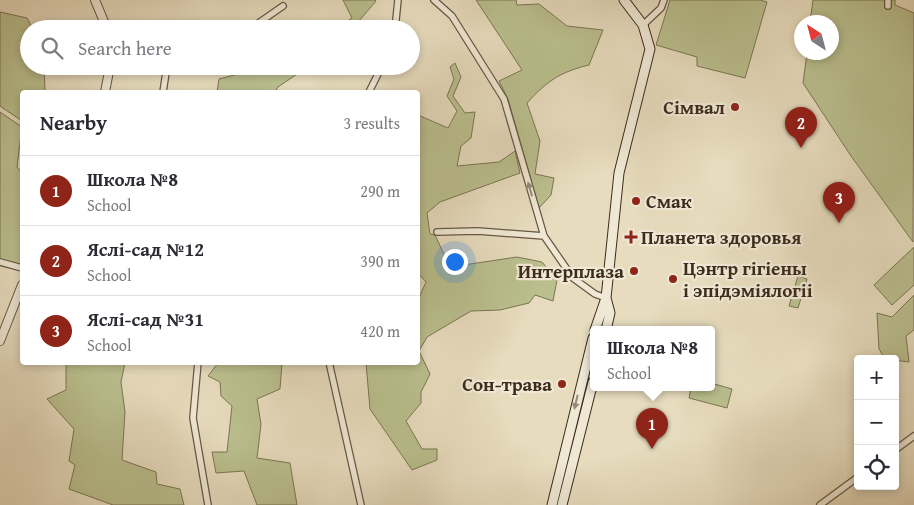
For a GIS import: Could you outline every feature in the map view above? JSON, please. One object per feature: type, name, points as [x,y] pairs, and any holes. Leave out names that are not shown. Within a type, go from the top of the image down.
[{"type":"main road","points":[[597,326],[606,298],[619,173],[650,48],[643,25],[624,0]]},
{"type":"main road","points":[[606,298],[610,313],[607,326]]},
{"type":"main road","points":[[552,505],[590,350]]},
{"type":"main road","points":[[562,505],[591,391]]},
{"type":"street","points":[[95,0],[103,20]]},
{"type":"street","points":[[396,20],[398,0]]},
{"type":"street","points":[[434,0],[452,16],[504,99],[544,236],[573,278],[595,294],[606,298]]},
{"type":"street","points":[[643,25],[661,8],[664,0]]},
{"type":"street","points":[[263,20],[283,6]]},
{"type":"street","points":[[105,90],[108,75]]},
{"type":"street","points":[[163,90],[166,75]]},
{"type":"street","points":[[370,90],[378,75]]},
{"type":"street","points":[[437,232],[478,231],[544,236]]},
{"type":"street","points":[[0,262],[20,267]]},
{"type":"street","points":[[0,341],[20,291]]},
{"type":"street","points":[[197,365],[193,418],[208,505]]},
{"type":"street","points":[[330,365],[361,505]]},
{"type":"street","points":[[899,447],[914,436]]},
{"type":"street","points":[[820,505],[854,481]]},
{"type":"green space","points":[[343,0],[376,1],[360,20],[349,20],[352,18]]},
{"type":"green space","points":[[476,0],[516,0],[517,5],[539,4],[567,26],[603,30],[589,65],[555,78],[527,103],[540,141],[535,174],[554,178],[551,195],[539,208],[508,99],[499,81],[522,70]]},
{"type":"green space","points":[[670,0],[760,0],[767,2],[745,78],[697,66],[697,57],[656,45]]},
{"type":"green space","points":[[813,0],[895,0],[895,5],[914,13],[913,242],[851,156],[803,83],[806,60],[839,60],[839,15],[811,15]]},
{"type":"green space","points":[[0,12],[27,18],[28,20],[20,20],[20,75],[44,75],[45,90],[20,90],[20,120],[0,106]]},
{"type":"green space","points":[[455,63],[461,77],[453,96],[465,113],[475,112],[471,138],[461,146],[457,166],[499,162],[515,151],[520,173],[440,202],[427,213],[430,234],[435,235],[450,267],[517,257],[542,262],[557,280],[553,301],[535,295],[529,303],[500,310],[471,311],[427,337],[420,349],[420,296],[426,282],[420,275],[420,116],[448,128],[457,111],[447,96],[454,79],[450,67]]},
{"type":"green space","points":[[234,75],[296,75],[276,90],[217,90],[219,79]]},
{"type":"green space","points":[[0,112],[20,126],[17,167],[20,171],[20,264],[0,259]]},
{"type":"green space","points":[[914,247],[914,285],[892,305],[874,285]]},
{"type":"green space","points":[[798,276],[807,279],[798,308],[789,306]]},
{"type":"green space","points":[[914,295],[914,330],[906,336],[909,362],[899,361],[899,355],[883,355],[879,349],[877,313],[892,317]]},
{"type":"green space","points":[[420,353],[430,374],[421,392],[421,403],[406,421],[422,449],[437,449],[437,460],[412,470],[370,409],[366,365],[420,365]]},
{"type":"green space","points":[[66,365],[125,365],[121,382],[125,412],[122,460],[156,472],[157,484],[180,489],[184,505],[113,505],[69,489],[75,465],[69,461],[74,429],[47,399],[66,390]]},
{"type":"green space","points":[[216,365],[282,365],[280,389],[257,399],[261,424],[257,458],[290,463],[297,505],[257,505],[244,471],[216,473],[212,452],[227,452],[232,406],[221,396],[220,382],[208,376]]},
{"type":"green space","points":[[715,384],[732,389],[727,408],[689,398],[690,391],[715,391]]},
{"type":"place","name":"Сімвал","points":[[735,107]]},
{"type":"place","name":"Яслі-сад №12","points":[[801,148]]},
{"type":"place","name":"Смак","points":[[636,201]]},
{"type":"place","name":"Яслі-сад №31","points":[[839,223]]},
{"type":"place","name":"Планета здоровья","points":[[631,237]]},
{"type":"place","name":"Интерплаза","points":[[634,271]]},
{"type":"place","name":"Цэнтр гігіены і эпідэміялогіі","points":[[673,279]]},
{"type":"place","name":"Сон-трава","points":[[562,384]]},
{"type":"place","name":"Школа №8","points":[[652,449]]}]
